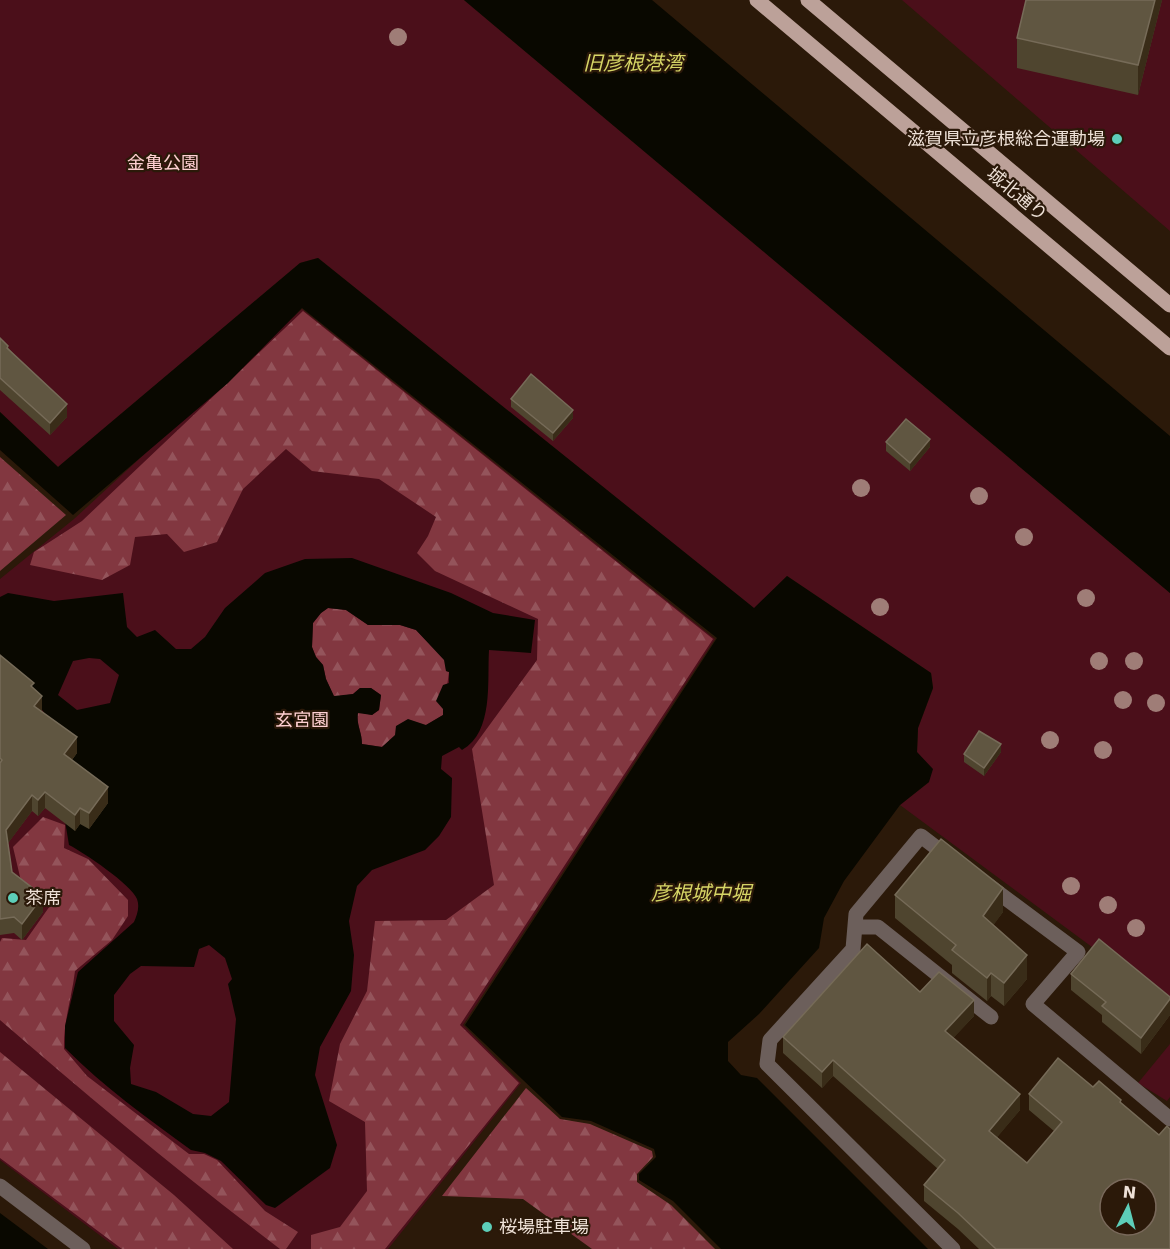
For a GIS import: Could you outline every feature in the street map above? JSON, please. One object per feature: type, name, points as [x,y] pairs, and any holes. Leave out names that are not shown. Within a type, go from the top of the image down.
[{"type":"main road","name":"城北通り","points":[[757,0],[1170,348]]},
{"type":"main road","name":"城北通り","points":[[808,0],[1170,305]]},
{"type":"street","points":[[953,1249],[767,1064],[770,1040],[853,949],[856,914],[921,836],[1078,952],[1033,1004],[1170,1119]]},
{"type":"street","points":[[855,927],[878,927],[991,1017]]},
{"type":"street","points":[[0,1186],[83,1249]]},
{"type":"green space","name":"金亀公園","points":[[0,0],[464,0],[1170,593],[1170,1010],[1092,947],[900,805],[929,782],[917,752],[918,728],[933,688],[931,673],[787,576],[755,609],[318,258],[300,263],[58,467],[0,412]]},
{"type":"green space","name":"滋賀県立彦根総合運動場","points":[[902,0],[1170,0],[1170,231]]},
{"type":"green space","name":"玄宮園","points":[[302,309],[715,639],[463,1025],[521,1083],[388,1249],[118,1249],[0,1160],[0,579],[74,519]]},
{"type":"green space","points":[[303,311],[713,639],[460,1025],[519,1083],[385,1249],[311,1249],[311,1235],[340,1227],[367,1191],[365,1122],[329,1101],[340,1044],[367,991],[375,921],[446,920],[494,885],[472,749],[537,660],[538,619],[435,571],[417,553],[436,517],[379,479],[312,471],[286,449],[243,489],[217,542],[184,552],[167,534],[135,537],[130,565],[102,580],[30,565],[34,552],[82,521]]},
{"type":"green space","points":[[0,457],[66,515],[0,571]]},
{"type":"green space","points":[[328,608],[346,610],[368,625],[400,625],[416,630],[445,660],[446,671],[449,672],[443,715],[426,725],[396,735],[382,747],[362,744],[358,712],[372,715],[379,710],[381,695],[371,688],[360,688],[353,694],[334,697],[323,665],[316,657],[312,647],[313,623]]},
{"type":"green space","points":[[43,817],[65,825],[64,848],[88,859],[128,900],[128,916],[112,940],[75,971],[66,1019],[64,1049],[87,1076],[189,1154],[204,1154],[217,1160],[265,1211],[298,1232],[286,1249],[280,1249],[173,1165],[0,1020],[0,942],[2,938],[26,940],[52,903],[21,881],[13,847]]},
{"type":"green space","points":[[1170,1044],[1170,1097],[1167,1101],[1138,1083]]},
{"type":"green space","points":[[0,1052],[174,1195],[233,1249],[122,1249],[0,1158]]},
{"type":"green space","points":[[526,1088],[560,1119],[590,1124],[652,1151],[653,1157],[637,1174],[637,1182],[671,1205],[715,1249],[592,1249],[523,1199],[442,1196]]},
{"type":"water","name":"旧彦根港湾","points":[[464,0],[652,0],[1170,436],[1170,593]]},
{"type":"water","name":"彦根城中堀","points":[[318,258],[754,608],[787,576],[931,673],[933,688],[918,728],[917,752],[933,769],[929,782],[900,805],[844,881],[824,918],[819,948],[759,1014],[728,1042],[728,1061],[741,1075],[757,1078],[928,1249],[721,1249],[673,1201],[639,1180],[639,1174],[656,1157],[654,1149],[591,1121],[562,1117],[465,1025],[717,638],[302,308],[228,383],[73,515],[0,450],[0,412],[58,467],[300,263]]},
{"type":"water","points":[[352,558],[451,593],[493,613],[535,620],[531,653],[489,650],[487,705],[479,731],[472,742],[462,750],[459,747],[442,756],[441,769],[452,778],[451,817],[439,836],[425,850],[372,870],[357,886],[349,921],[354,955],[351,991],[320,1047],[315,1075],[337,1145],[330,1168],[275,1208],[266,1205],[221,1161],[205,1153],[191,1150],[142,1114],[110,1089],[65,1048],[65,1026],[78,972],[134,922],[138,902],[133,893],[117,878],[69,845],[48,718],[30,693],[0,668],[0,597],[8,593],[54,601],[123,593],[127,627],[137,637],[155,630],[176,649],[191,649],[205,637],[225,608],[265,573],[305,559]],"holes":[[[328,608],[346,610],[368,625],[400,625],[416,630],[444,660],[446,671],[449,672],[449,683],[443,685],[436,701],[443,709],[443,715],[426,725],[408,719],[396,726],[395,735],[382,747],[362,744],[358,713],[372,715],[379,710],[381,695],[371,688],[360,688],[353,694],[334,696],[326,679],[323,665],[316,657],[312,647],[313,623]],[[89,658],[100,659],[119,675],[110,703],[77,710],[58,695],[73,661]],[[209,945],[225,958],[232,979],[228,984],[236,1019],[229,1102],[211,1116],[193,1114],[156,1092],[131,1084],[130,1068],[134,1045],[114,1021],[114,995],[130,974],[141,966],[194,967],[199,949]]]},
{"type":"water","points":[[0,1213],[48,1249],[0,1249]]},
{"type":"building","points":[[1026,0],[1155,0],[1138,65],[1017,38]]},
{"type":"building","points":[[0,338],[8,346],[7,348],[67,404],[50,423],[0,378]]},
{"type":"building","points":[[531,374],[573,410],[553,433],[511,399]]},
{"type":"building","points":[[906,419],[930,439],[910,463],[886,442]]},
{"type":"building","points":[[0,655],[34,683],[31,686],[42,696],[34,706],[77,737],[64,754],[108,787],[89,813],[80,808],[75,815],[45,792],[38,800],[32,795],[6,830],[12,872],[43,896],[22,924],[14,917],[0,919],[0,763],[2,760],[0,758]]},
{"type":"building","points":[[979,731],[1001,744],[984,768],[964,754]]},
{"type":"building","points":[[941,839],[1003,888],[983,916],[1027,955],[1004,983],[991,973],[987,978],[952,950],[956,945],[895,895]]},
{"type":"building","points":[[1099,939],[1170,997],[1141,1038],[1102,1006],[1106,1002],[1071,974]]},
{"type":"building","points":[[867,944],[920,992],[939,972],[974,1000],[945,1031],[1020,1094],[989,1131],[1027,1163],[1062,1122],[1029,1094],[1058,1058],[1093,1087],[1099,1081],[1159,1135],[1167,1126],[1170,1129],[1170,1249],[996,1249],[924,1185],[945,1160],[833,1060],[822,1072],[783,1037]]},
{"type":"place","name":"滋賀県立彦根総合運動場","points":[[1117,139]]},
{"type":"place","name":"茶席","points":[[13,898]]},
{"type":"place","name":"桜場駐車場","points":[[487,1227]]}]
